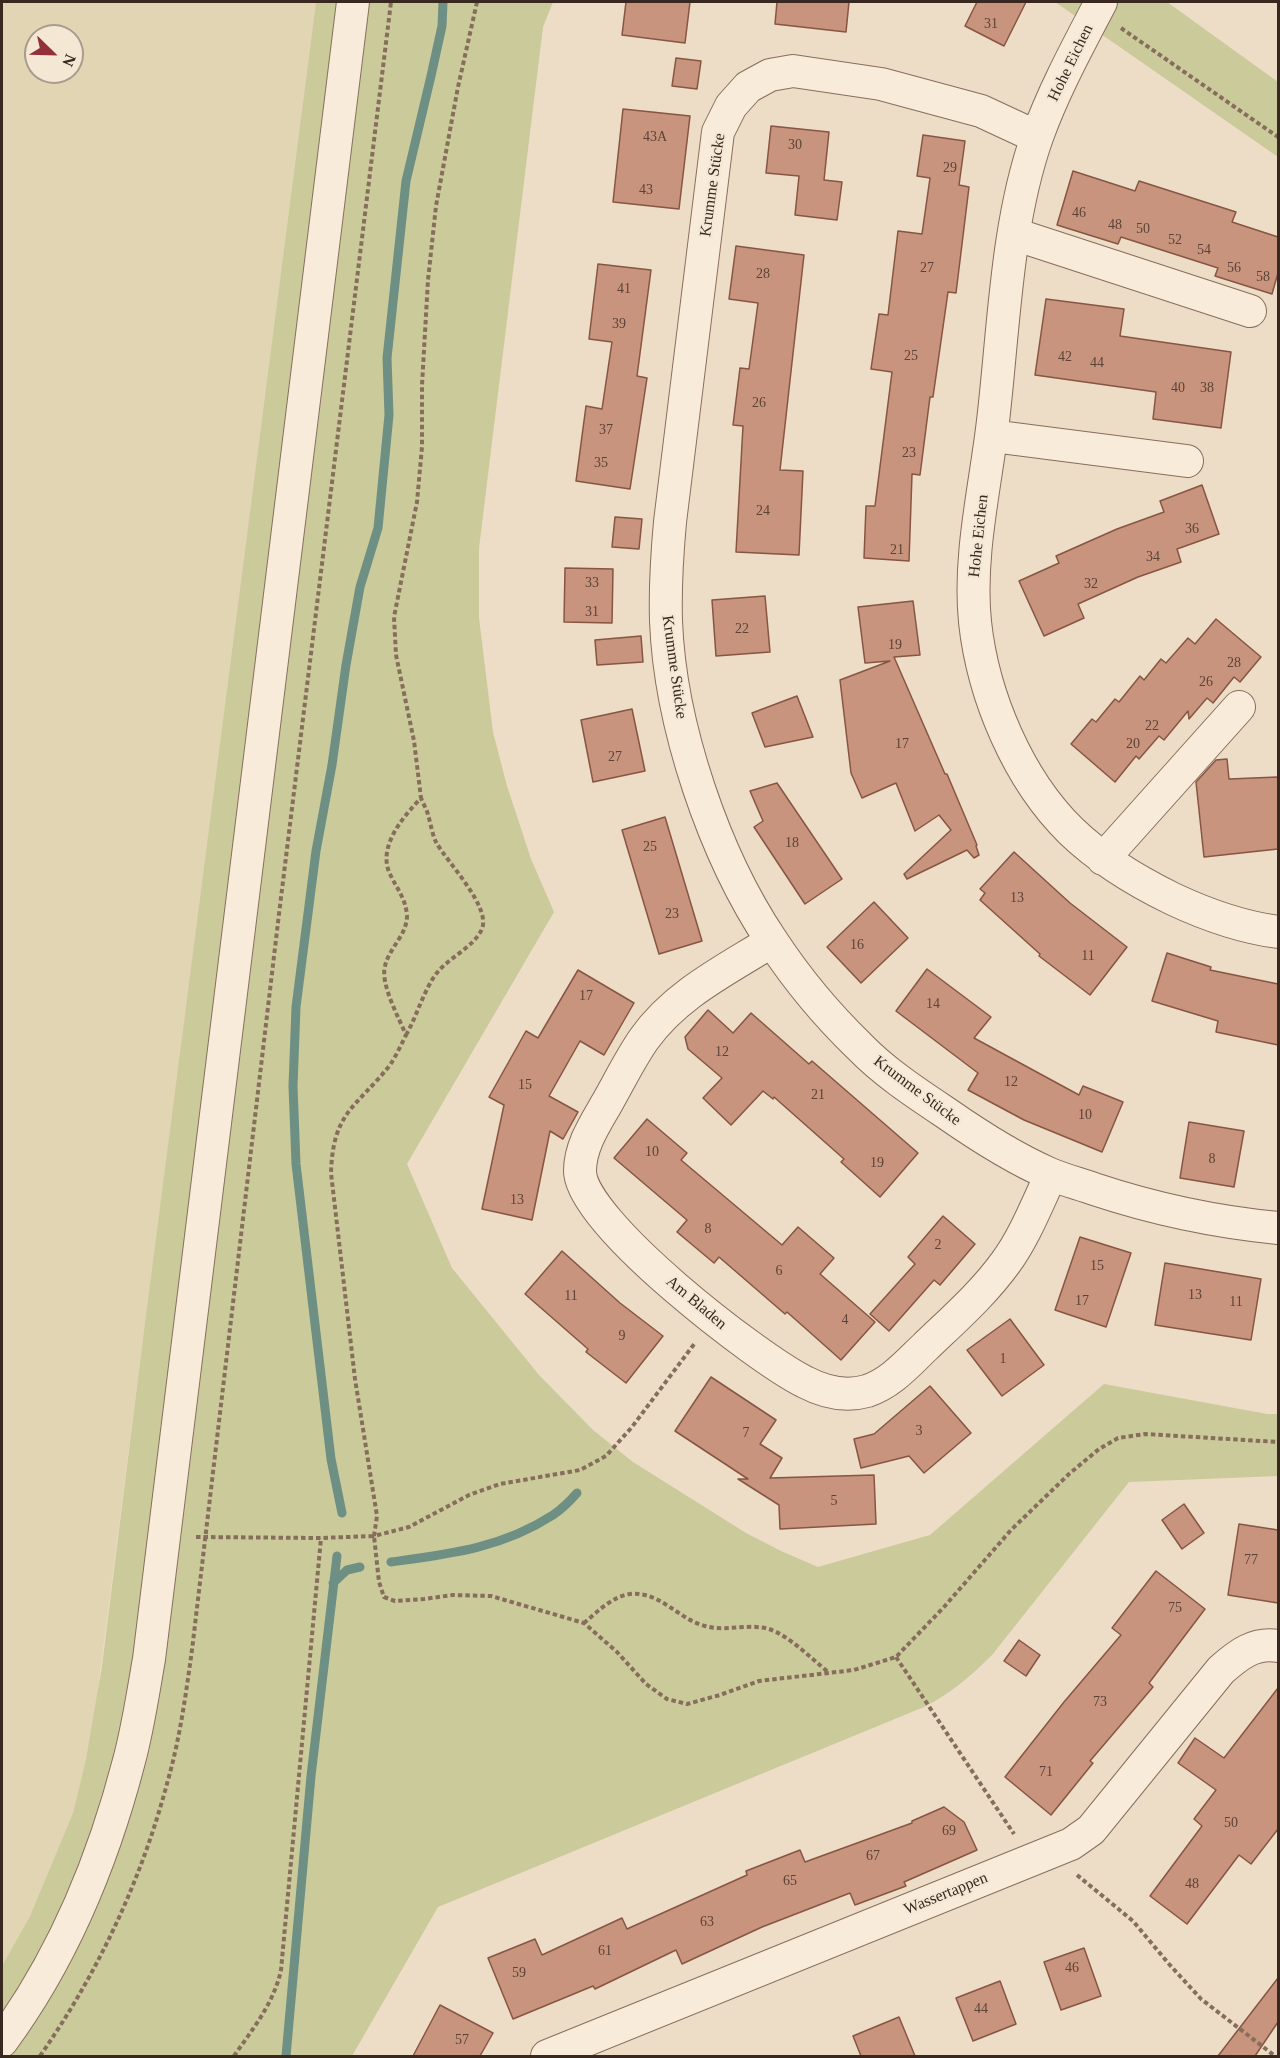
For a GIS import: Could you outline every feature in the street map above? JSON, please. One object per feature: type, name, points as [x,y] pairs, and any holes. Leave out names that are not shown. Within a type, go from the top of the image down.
[{"type":"street","points":[[2,2041],[41,1981],[71,1927],[115,1813],[130,1759],[149,1659],[353,2]]},
{"type":"street","name":"Hohe Eichen","points":[[1099,6],[1057,88],[1037,137],[1027,171],[1014,234],[992,436],[977,538],[974,580],[975,621],[981,662],[987,684],[1012,748],[1038,792],[1070,830],[1103,859],[1147,886],[1220,919],[1259,930],[1278,932]]},
{"type":"street","name":"Krumme Stücke","points":[[1037,137],[981,111],[880,84],[793,71],[770,75],[748,87],[731,106],[718,132],[670,522],[666,568],[666,623],[678,710],[701,793],[746,898],[772,941],[806,987],[860,1047],[890,1073],[973,1132],[1051,1175],[1118,1197],[1180,1213],[1234,1224],[1278,1227]]},
{"type":"street","points":[[1014,234],[1250,311]]},
{"type":"street","points":[[992,436],[1187,460]]},
{"type":"street","points":[[1103,859],[1239,707]]},
{"type":"street","name":"Am Bladen","points":[[772,941],[696,988],[658,1022],[644,1040],[591,1130],[583,1150],[580,1170],[582,1185],[594,1205],[643,1258],[714,1319],[782,1370],[807,1383],[845,1395],[866,1391],[888,1382],[977,1299],[1007,1261],[1051,1175]]},
{"type":"street","name":"Wassertappen","points":[[547,2056],[1071,1844],[1091,1830],[1221,1670],[1242,1652],[1266,1644],[1278,1646]]},
{"type":"path","points":[[477,2],[458,87],[436,206],[428,280],[422,385],[422,447],[417,502],[394,617],[396,655],[414,741],[421,798],[428,813],[435,841],[472,893],[481,912],[483,927],[474,940],[436,974],[391,1063],[341,1120],[332,1151],[331,1173],[355,1379],[377,1516],[374,1536],[379,1582],[384,1597],[395,1601],[453,1594],[490,1596],[584,1623],[617,1652],[646,1684],[667,1699],[687,1704],[759,1681],[854,1670],[896,1657],[944,1608],[1011,1530],[1069,1474],[1099,1449],[1118,1438],[1145,1434],[1278,1442]]},
{"type":"path","points":[[1099,6],[1278,137]]},
{"type":"path","points":[[406,1035],[386,987],[384,968],[390,953],[402,936],[407,918],[403,896],[389,872],[386,851],[406,814],[421,798]]},
{"type":"path","points":[[165,1536],[321,1538],[374,1536],[409,1527],[469,1495],[500,1484],[580,1470],[606,1456],[632,1427],[714,1319]]},
{"type":"path","points":[[234,2056],[272,1998],[278,1986],[281,1970],[321,1538]]},
{"type":"path","points":[[584,1623],[613,1600],[629,1594],[651,1595],[704,1626],[769,1630],[786,1639],[829,1672]]},
{"type":"path","points":[[896,1657],[1040,1856],[1117,1906],[1133,1921],[1168,1964],[1201,1999],[1275,2056]]},
{"type":"shaded area","points":[[2,2],[316,2],[95,1711],[73,1813],[30,1916],[2,1966]]},
{"type":"shaded area","points":[[316,2],[553,2],[543,27],[479,548],[479,618],[493,732],[507,786],[531,859],[554,912],[407,1164],[452,1268],[539,1375],[593,1430],[633,1462],[746,1533],[818,1567],[930,1535],[1104,1384],[1267,1414],[1278,1414],[1278,1476],[1129,1482],[992,1655],[943,1696],[924,1707],[438,1907],[352,2056],[2,2056],[2,1966],[30,1916],[73,1813],[86,1759],[102,1666]]},
{"type":"shaded area","points":[[1055,2],[1167,2],[1278,82],[1278,157]]},
{"type":"building","points":[[626,2],[690,2],[685,43],[622,35]]},
{"type":"building","points":[[777,2],[849,2],[846,32],[775,24]]},
{"type":"building","points":[[977,2],[1026,2],[1004,46],[965,26]]},
{"type":"building","points":[[676,58],[701,61],[697,89],[672,86]]},
{"type":"building","points":[[623,109],[690,116],[679,209],[613,202]]},
{"type":"building","points":[[771,126],[829,132],[824,180],[842,182],[837,220],[795,215],[799,176],[766,173]]},
{"type":"building","points":[[923,135],[965,141],[959,185],[969,187],[956,293],[948,292],[933,397],[930,397],[920,475],[912,474],[909,561],[864,558],[866,506],[875,506],[892,372],[871,369],[879,314],[888,315],[898,231],[922,234],[930,178],[917,176]]},
{"type":"building","points":[[1073,171],[1135,191],[1139,181],[1236,212],[1232,222],[1278,237],[1278,273],[1272,294],[1215,276],[1218,268],[1121,237],[1118,244],[1057,225]]},
{"type":"building","points":[[736,246],[804,255],[780,470],[803,471],[799,555],[736,552],[743,426],[733,425],[740,368],[749,369],[758,303],[729,299]]},
{"type":"building","points":[[598,264],[651,270],[637,376],[647,378],[630,489],[576,481],[586,406],[602,409],[612,342],[589,339]]},
{"type":"building","points":[[1046,299],[1124,309],[1120,336],[1231,352],[1221,428],[1153,419],[1156,392],[1035,375]]},
{"type":"building","points":[[1202,485],[1219,534],[1177,549],[1181,562],[1138,577],[1078,604],[1084,618],[1044,636],[1019,581],[1059,563],[1056,556],[1117,529],[1164,512],[1160,501]]},
{"type":"building","points":[[615,517],[642,519],[639,549],[612,547]]},
{"type":"building","points":[[565,568],[613,569],[612,623],[564,622]]},
{"type":"building","points":[[765,596],[770,652],[716,656],[712,600]]},
{"type":"building","points":[[913,601],[920,655],[894,657],[945,774],[947,774],[977,845],[979,855],[974,858],[967,850],[907,879],[904,874],[951,830],[939,815],[915,831],[896,783],[862,798],[851,773],[840,680],[890,661],[865,663],[858,607]]},
{"type":"building","points":[[1216,619],[1261,657],[1240,682],[1234,677],[1213,703],[1207,698],[1189,719],[1188,711],[1164,740],[1159,736],[1139,759],[1136,756],[1115,782],[1071,744],[1092,719],[1096,722],[1115,699],[1119,702],[1140,676],[1144,680],[1161,659],[1166,663],[1188,638],[1195,644]]},
{"type":"building","points":[[641,636],[643,662],[597,665],[595,640]]},
{"type":"building","points":[[797,696],[813,737],[765,747],[752,713]]},
{"type":"building","points":[[632,709],[645,771],[593,782],[581,720]]},
{"type":"building","points":[[1227,759],[1229,779],[1278,777],[1278,849],[1204,857],[1196,782],[1216,760]]},
{"type":"building","points":[[777,783],[842,879],[805,904],[754,827],[763,821],[750,791]]},
{"type":"building","points":[[665,817],[702,941],[659,954],[622,830]]},
{"type":"building","points":[[1014,852],[1070,903],[1127,947],[1090,995],[1039,956],[1040,954],[980,900],[985,893],[980,889]]},
{"type":"building","points":[[874,902],[908,938],[861,983],[827,947]]},
{"type":"building","points":[[1167,953],[1211,967],[1210,970],[1278,984],[1278,1045],[1216,1032],[1218,1021],[1152,1001]]},
{"type":"building","points":[[927,969],[991,1017],[974,1038],[1079,1095],[1083,1086],[1123,1102],[1102,1152],[1024,1120],[968,1090],[978,1073],[896,1011]]},
{"type":"building","points":[[578,970],[634,1003],[604,1055],[580,1041],[549,1096],[578,1112],[563,1139],[550,1131],[532,1220],[482,1209],[504,1105],[489,1097],[526,1031],[538,1038]]},
{"type":"building","points":[[708,1010],[733,1033],[751,1013],[809,1064],[812,1061],[918,1153],[880,1197],[841,1162],[844,1159],[774,1097],[773,1099],[763,1091],[731,1125],[703,1098],[722,1078],[688,1049],[685,1037]]},
{"type":"building","points":[[647,1119],[687,1153],[681,1160],[782,1245],[798,1227],[834,1258],[820,1274],[875,1322],[841,1360],[787,1312],[785,1314],[719,1257],[714,1263],[677,1232],[687,1220],[614,1158]]},
{"type":"building","points":[[1189,1122],[1244,1131],[1234,1187],[1180,1178]]},
{"type":"building","points":[[943,1216],[975,1244],[940,1285],[934,1280],[889,1331],[870,1314],[915,1264],[908,1257]]},
{"type":"building","points":[[1080,1237],[1131,1253],[1106,1327],[1055,1310]]},
{"type":"building","points":[[562,1251],[620,1303],[663,1336],[626,1383],[586,1352],[588,1349],[525,1294]]},
{"type":"building","points":[[1165,1263],[1261,1279],[1251,1340],[1155,1325]]},
{"type":"building","points":[[1010,1319],[1044,1365],[1002,1396],[967,1350]]},
{"type":"building","points":[[711,1377],[776,1420],[760,1444],[782,1458],[770,1478],[874,1475],[876,1524],[780,1529],[779,1505],[738,1479],[748,1479],[675,1431]]},
{"type":"building","points":[[930,1386],[971,1433],[924,1473],[909,1456],[861,1468],[854,1439],[874,1434]]},
{"type":"building","points":[[1184,1504],[1204,1533],[1182,1549],[1162,1520]]},
{"type":"building","points":[[1239,1524],[1278,1530],[1278,1603],[1228,1595]]},
{"type":"building","points":[[1156,1571],[1205,1609],[1149,1683],[1153,1687],[1090,1761],[1093,1763],[1051,1815],[1005,1777],[1121,1635],[1112,1628]]},
{"type":"building","points":[[1019,1640],[1040,1655],[1026,1676],[1004,1661]]},
{"type":"building","points":[[1278,1688],[1278,1829],[1251,1864],[1239,1855],[1187,1924],[1150,1896],[1202,1826],[1194,1819],[1216,1790],[1178,1763],[1195,1738],[1224,1758]]},
{"type":"building","points":[[944,1807],[964,1822],[977,1850],[904,1882],[906,1886],[855,1905],[850,1893],[762,1927],[682,1964],[676,1950],[595,1989],[593,1986],[513,2019],[488,1958],[535,1939],[542,1955],[622,1918],[627,1929],[747,1875],[746,1871],[800,1850],[805,1862],[912,1823]]},
{"type":"building","points":[[1084,1948],[1101,1996],[1061,2010],[1044,1962]]},
{"type":"building","points":[[1278,1978],[1278,2022],[1255,2056],[1218,2056]]},
{"type":"building","points":[[1000,1981],[1016,2024],[973,2041],[956,1998]]},
{"type":"building","points":[[440,2005],[493,2033],[480,2056],[413,2056]]},
{"type":"building","points":[[899,2017],[915,2056],[861,2056],[853,2036]]},
{"type":"waterway","points":[[342,1513],[331,1459],[296,1164],[293,1086],[296,1007],[316,851],[332,765],[346,665],[360,587],[378,528],[389,415],[387,358],[406,181],[442,26],[443,2]]},
{"type":"waterway","points":[[391,1562],[475,1548],[514,1535],[553,1515],[577,1493]]},
{"type":"waterway","points":[[286,2056],[311,1776],[337,1556]]},
{"type":"waterway","points":[[333,1583],[347,1570],[360,1567]]}]
